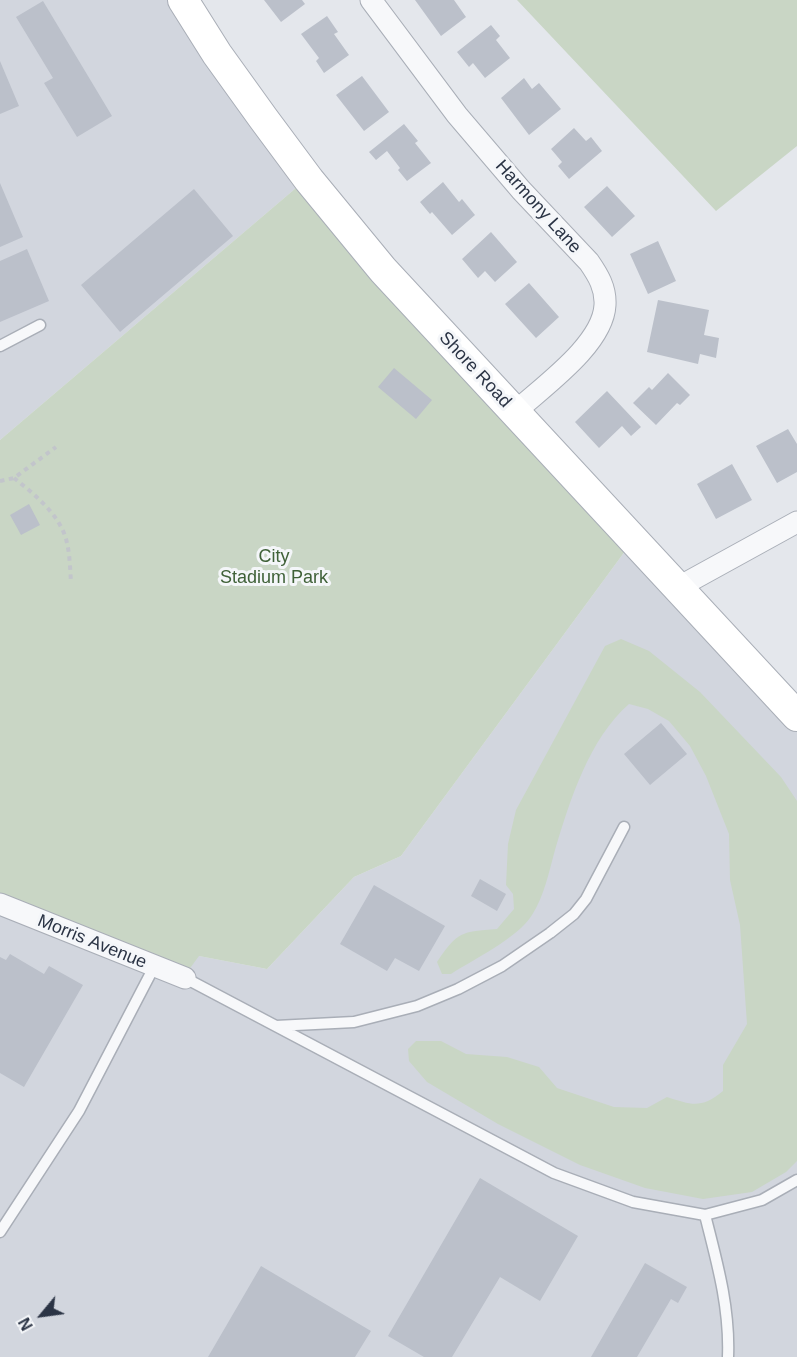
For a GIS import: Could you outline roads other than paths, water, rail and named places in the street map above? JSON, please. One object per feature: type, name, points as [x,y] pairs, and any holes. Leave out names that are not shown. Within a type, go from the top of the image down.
[{"type":"main road","name":"Shore Road","points":[[183,0],[216,54],[309,180],[383,270],[797,716]]},
{"type":"street","name":"Harmony Lane","points":[[371,0],[457,116],[521,190],[589,262],[604,290],[605,306],[600,326],[581,352],[514,413]]},
{"type":"street","points":[[677,588],[797,522]]},
{"type":"street","name":"Morris Avenue","points":[[0,904],[185,978]]},
{"type":"lane","points":[[0,346],[40,325]]},
{"type":"lane","points":[[276,1026],[354,1022],[417,1006],[458,989],[502,966],[574,914],[586,899],[624,827]]},
{"type":"lane","points":[[0,1232],[79,1111],[154,967]]},
{"type":"lane","points":[[185,978],[554,1173],[633,1202],[705,1215],[762,1200],[797,1180]]},
{"type":"lane","points":[[705,1215],[723,1288],[728,1357]]},
{"type":"park label","name":"City Stadium Park","points":[[274,567]]}]
